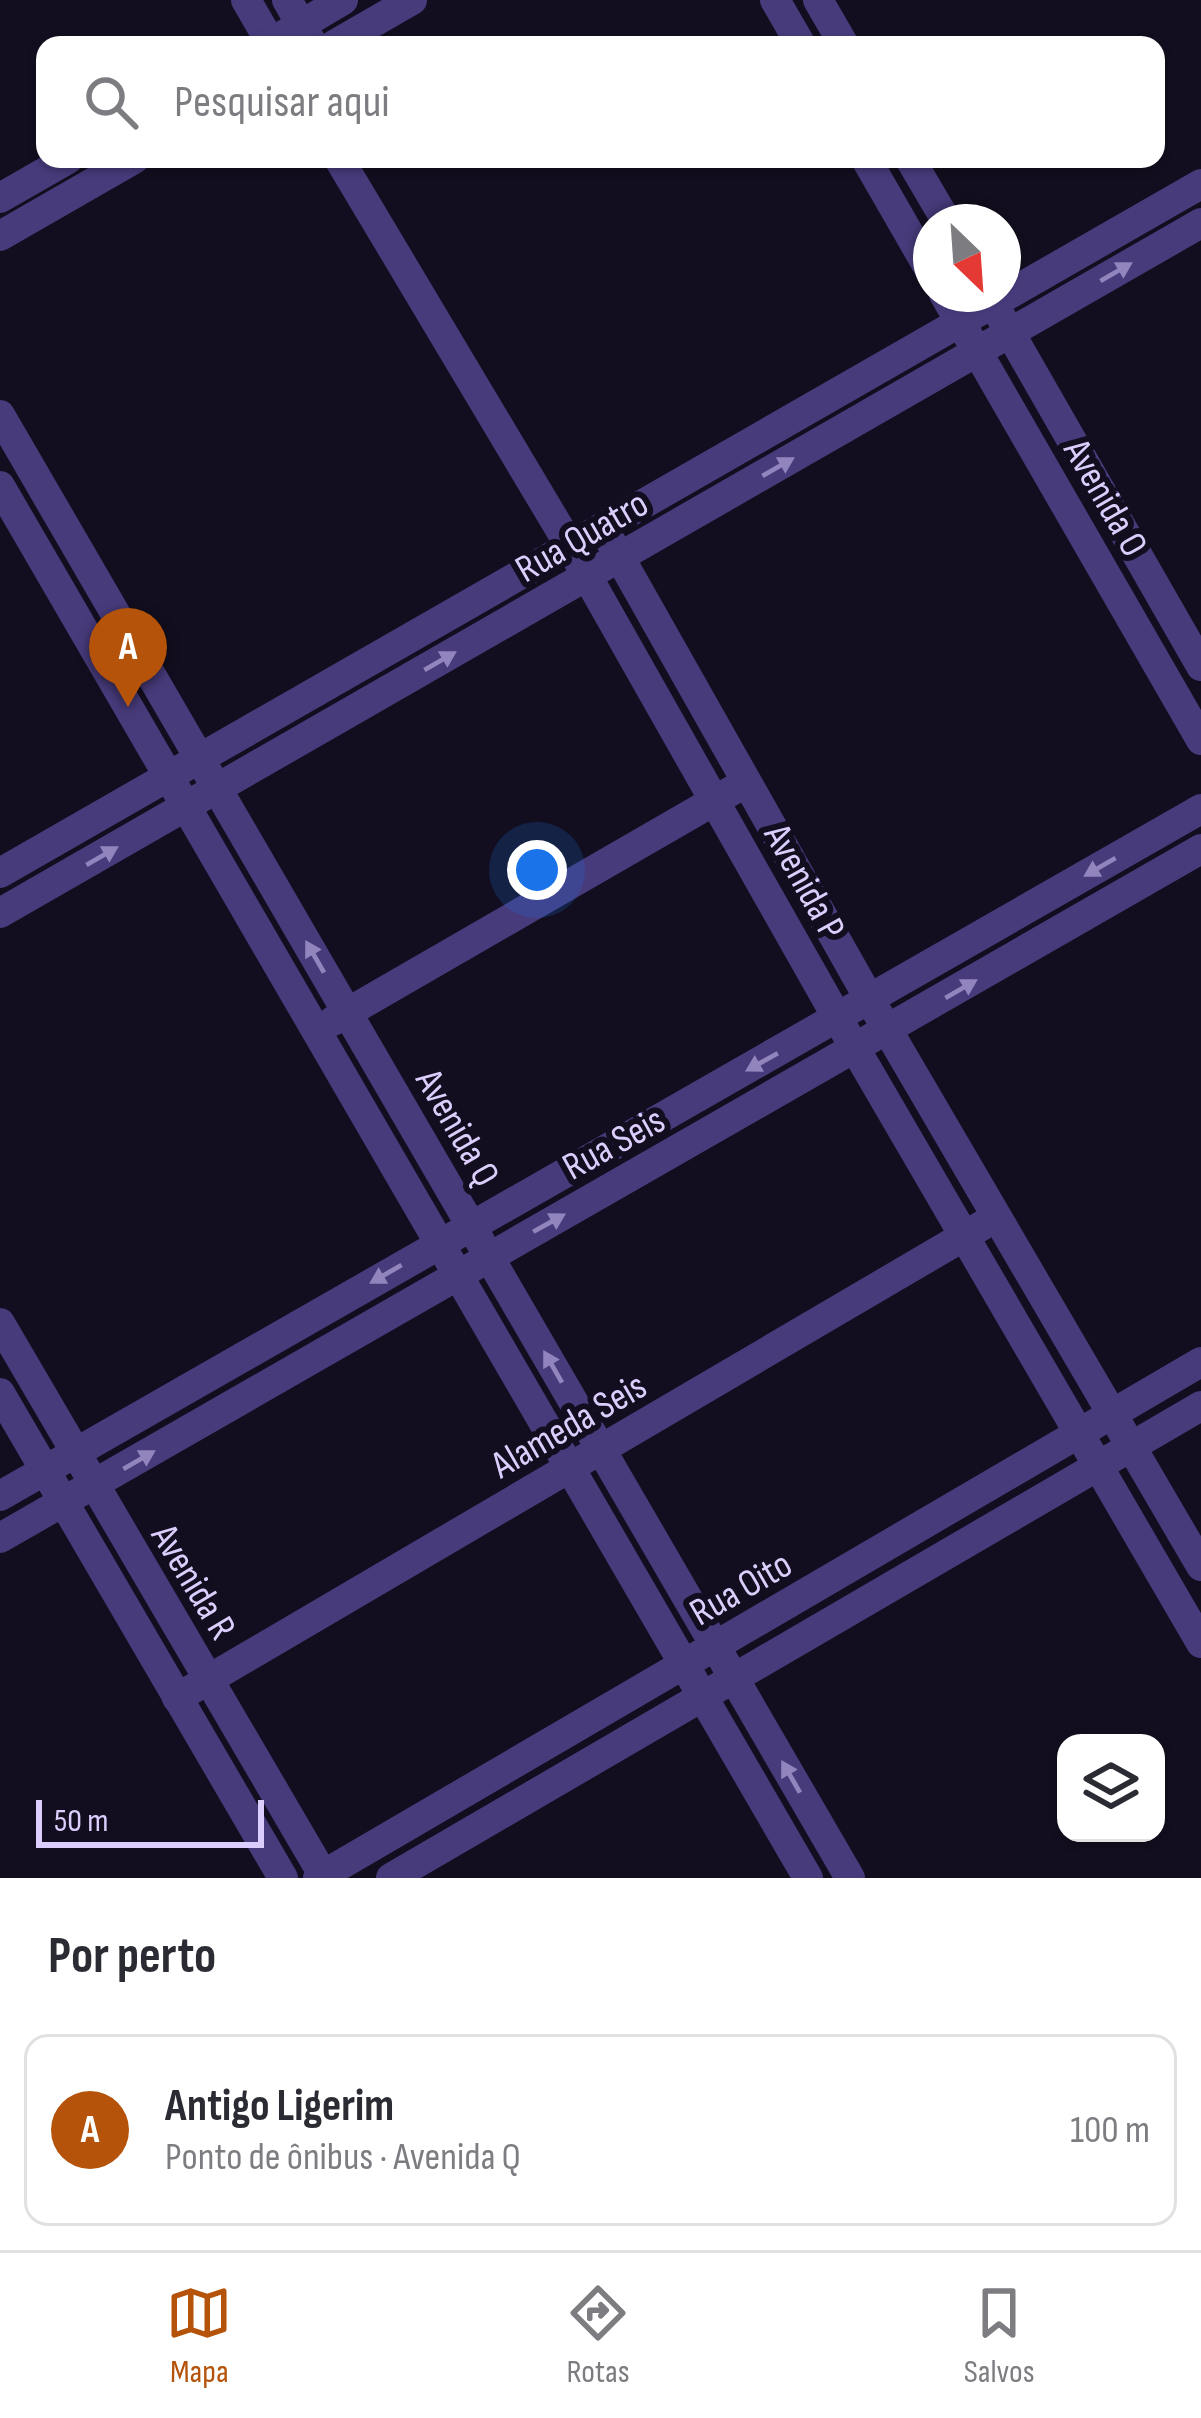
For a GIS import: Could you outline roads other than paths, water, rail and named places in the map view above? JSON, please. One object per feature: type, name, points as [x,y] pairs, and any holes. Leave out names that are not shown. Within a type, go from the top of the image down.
[{"type":"street","points":[[246,0],[266,36]]},
{"type":"street","points":[[300,23],[344,0]]},
{"type":"street","points":[[350,36],[412,0]]},
{"type":"street","points":[[775,0],[796,36]]},
{"type":"street","points":[[818,0],[839,36]]},
{"type":"street","points":[[0,198],[52,168]]},
{"type":"street","points":[[0,236],[118,168]]},
{"type":"street","name":"Avenida P","points":[[344,168],[570,545],[838,1019],[1201,1643]]},
{"type":"street","points":[[871,168],[913,241]]},
{"type":"street","points":[[915,168],[936,204]]},
{"type":"street","name":"Rua Quatro","points":[[1021,282],[1201,184]]},
{"type":"street","name":"Rua Quatro","points":[[0,914],[1201,223]]},
{"type":"street","name":"Avenida O","points":[[954,312],[1201,740]]},
{"type":"street","name":"Rua Quatro","points":[[0,874],[973,312]]},
{"type":"street","name":"Avenida O","points":[[999,312],[1201,666]]},
{"type":"street","name":"Avenida Q","points":[[0,415],[850,1878]]},
{"type":"street","name":"Avenida Q","points":[[0,486],[808,1878]]},
{"type":"street","name":"Avenida P","points":[[602,528],[870,1000],[1201,1566]]},
{"type":"street","points":[[315,1030],[748,781]]},
{"type":"street","name":"Rua Seis","points":[[0,1496],[1201,808]]},
{"type":"street","name":"Rua Seis","points":[[0,1538],[1201,849]]},
{"type":"street","name":"Alameda Seis","points":[[177,1698],[998,1216]]},
{"type":"street","name":"Avenida R","points":[[0,1323],[322,1877]]},
{"type":"street","name":"Rua Oito","points":[[322,1877],[1201,1362]]},
{"type":"street","name":"Avenida R","points":[[0,1393],[284,1878]]},
{"type":"street","name":"Rua Oito","points":[[391,1878],[1201,1406]]},
{"type":"place","name":"Antigo Ligerim","points":[[128,707]]}]
